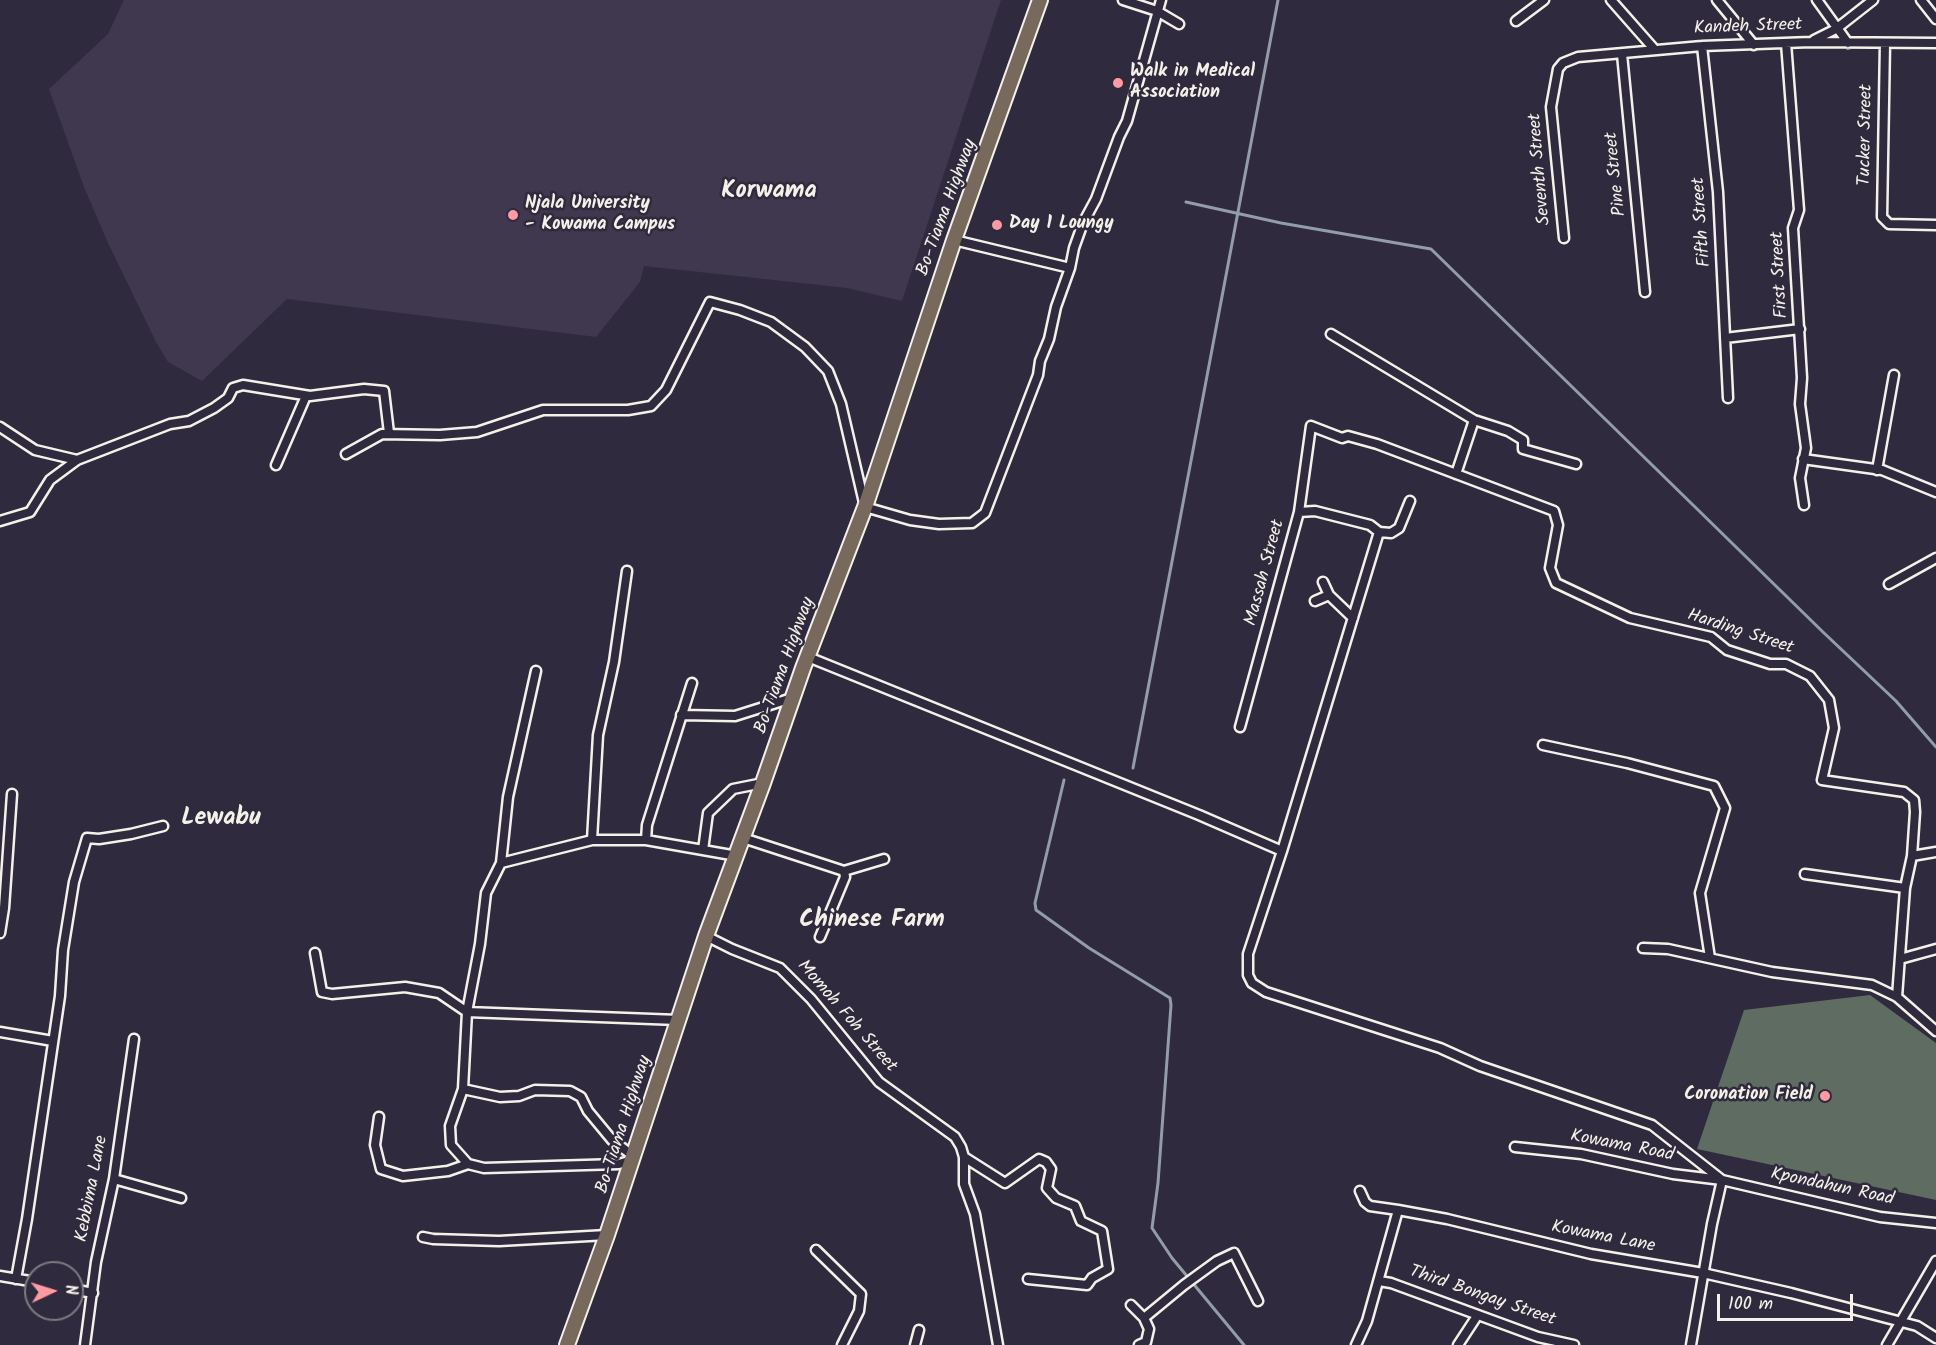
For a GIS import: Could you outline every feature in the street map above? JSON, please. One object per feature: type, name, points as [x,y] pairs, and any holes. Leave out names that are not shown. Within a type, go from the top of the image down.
[{"type":"highway","name":"Bo-Tiama Highway","points":[[567,1345],[607,1235],[706,936],[764,783],[792,698],[865,507],[954,240],[1040,0]]},
{"type":"street","points":[[1123,0],[1156,11],[1179,24]]},
{"type":"street","points":[[346,454],[382,434],[440,435],[477,432],[543,410],[628,410],[651,405],[666,390],[710,302],[771,322],[805,347],[828,371],[842,404],[865,507],[910,520],[939,524],[972,523],[985,513],[1038,375],[1040,361],[1049,339],[1074,248],[1127,121],[1156,11],[1161,0]]},
{"type":"street","points":[[1516,21],[1544,0]]},
{"type":"street","points":[[1611,0],[1655,50]]},
{"type":"street","points":[[1717,0],[1754,45]]},
{"type":"street","points":[[1816,0],[1848,43]]},
{"type":"street","points":[[1811,42],[1836,29],[1873,0]]},
{"type":"street","points":[[1920,0],[1936,20]]},
{"type":"street","name":"Kandeh Street","points":[[1563,63],[1578,57],[1702,46],[1811,42],[1936,43]]},
{"type":"street","name":"First Street","points":[[1786,43],[1799,210],[1793,228],[1803,378],[1800,404],[1806,448],[1800,478],[1804,505]]},
{"type":"street","name":"Tucker Street","points":[[1886,43],[1882,217],[1889,224],[1936,225]]},
{"type":"street","name":"Fifth Street","points":[[1702,46],[1718,192],[1728,398]]},
{"type":"street","name":"Pine Street","points":[[1622,54],[1645,292]]},
{"type":"street","name":"Seventh Street","points":[[1563,63],[1558,69],[1551,107],[1564,238]]},
{"type":"street","points":[[954,240],[1070,268]]},
{"type":"street","points":[[1725,338],[1800,329]]},
{"type":"street","points":[[1331,334],[1474,420],[1508,431],[1524,440],[1523,449],[1576,464]]},
{"type":"street","points":[[1877,470],[1894,375]]},
{"type":"street","points":[[0,521],[30,512],[50,480],[76,460],[170,424],[189,421],[228,398],[233,388],[243,385],[306,396],[364,388],[384,391],[389,434]]},
{"type":"street","points":[[276,465],[306,396]]},
{"type":"street","points":[[1456,474],[1474,420]]},
{"type":"street","name":"Harding Street","points":[[1311,426],[1342,438],[1348,436],[1377,444],[1554,511],[1558,525],[1550,568],[1556,583],[1630,618],[1711,637],[1727,650],[1770,664],[1786,664],[1810,676],[1829,700],[1834,728],[1822,780],[1904,792],[1914,800],[1912,856],[1905,888],[1897,998]]},
{"type":"street","name":"Massah Street","points":[[1240,727],[1299,512],[1311,426]]},
{"type":"street","points":[[0,427],[35,450],[76,460]]},
{"type":"street","points":[[1803,459],[1877,470],[1936,492]]},
{"type":"street","points":[[1299,512],[1315,512],[1370,525],[1379,532],[1390,533],[1399,528],[1410,501]]},
{"type":"street","points":[[1379,532],[1282,851],[1248,954],[1248,975],[1252,983],[1266,992],[1440,1048],[1480,1066],[1652,1125],[1722,1180],[1691,1345]]},
{"type":"street","points":[[1889,584],[1936,558]]},
{"type":"street","points":[[592,840],[598,735],[615,662],[627,571]]},
{"type":"street","points":[[1323,582],[1329,595],[1353,618]]},
{"type":"street","points":[[1315,601],[1329,595]]},
{"type":"street","points":[[808,657],[1199,815],[1282,851]]},
{"type":"street","points":[[468,1164],[451,1145],[450,1126],[463,1089],[466,1012],[480,944],[486,893],[501,863],[508,797],[536,671]]},
{"type":"street","points":[[646,840],[647,825],[692,683]]},
{"type":"street","points":[[681,715],[735,716],[792,698]]},
{"type":"street","points":[[1543,745],[1627,763],[1714,786],[1725,808],[1700,893],[1710,958]]},
{"type":"street","points":[[703,850],[708,813],[733,789],[764,783]]},
{"type":"street","points":[[0,933],[4,908],[12,794]]},
{"type":"street","points":[[16,1279],[27,1219],[74,882],[87,838],[130,834],[163,826]]},
{"type":"street","points":[[743,838],[844,871],[884,859]]},
{"type":"street","points":[[501,863],[592,840],[646,840],[737,856]]},
{"type":"street","points":[[1912,856],[1936,852]]},
{"type":"street","points":[[820,937],[845,877],[844,871]]},
{"type":"street","points":[[1805,874],[1905,888]]},
{"type":"street","name":"Momoh Foh Street","points":[[706,936],[780,968],[811,999],[879,1082],[955,1137],[964,1157]]},
{"type":"street","points":[[1643,948],[1668,949],[1772,972],[1872,985],[1897,998],[1936,1031]]},
{"type":"street","points":[[1900,958],[1936,949]]},
{"type":"street","points":[[315,953],[322,992],[332,994],[405,987],[439,993],[466,1012],[678,1020]]},
{"type":"street","points":[[0,1032],[53,1041]]},
{"type":"street","name":"Kebbima Lane","points":[[85,1345],[96,1262],[114,1179],[134,1039]]},
{"type":"street","points":[[379,1117],[375,1144],[381,1169],[403,1176],[448,1171],[468,1164],[484,1168],[619,1164],[633,1157],[612,1140],[588,1111],[581,1097],[570,1091],[535,1090],[519,1096],[500,1097],[463,1089]]},
{"type":"street","name":"Kowama Road","points":[[1515,1147],[1581,1154],[1673,1174],[1722,1180]]},
{"type":"street","points":[[964,1157],[1005,1183],[1040,1159],[1046,1162],[1051,1169],[1047,1188],[1056,1198],[1075,1206],[1081,1221],[1102,1231],[1108,1269],[1092,1278],[1087,1286],[1028,1279]]},
{"type":"street","points":[[964,1157],[964,1184],[975,1214],[998,1345]]},
{"type":"street","points":[[114,1179],[181,1198]]},
{"type":"street","name":"Kpondahun Road","points":[[1722,1180],[1880,1217],[1936,1223]]},
{"type":"street","name":"Kowama Lane","points":[[1360,1191],[1365,1202],[1370,1206],[1447,1218],[1591,1254],[1703,1273],[1791,1293],[1901,1321],[1917,1326],[1936,1338]]},
{"type":"street","points":[[1356,1345],[1367,1320],[1398,1210]]},
{"type":"street","points":[[423,1237],[499,1241],[607,1235]]},
{"type":"street","points":[[816,1250],[861,1294],[859,1311],[842,1345]]},
{"type":"street","points":[[1144,1318],[1184,1285],[1234,1253],[1258,1300]]},
{"type":"street","points":[[1887,1345],[1936,1261]]},
{"type":"street","points":[[0,1276],[24,1280]]},
{"type":"street","name":"Third Bongay Street","points":[[1379,1281],[1391,1283],[1538,1337],[1574,1345]]},
{"type":"street","points":[[84,1291],[93,1293]]},
{"type":"street","points":[[1131,1305],[1144,1318],[1149,1329],[1146,1342],[1139,1345]]},
{"type":"street","points":[[1458,1345],[1477,1316]]},
{"type":"street","points":[[915,1345],[919,1330]]},
{"type":"street","points":[[1532,1345],[1538,1337]]},
{"type":"shaded area","name":"Njala University - Kowama Campus","points":[[124,0],[1001,0],[902,301],[847,288],[644,266],[640,282],[596,337],[287,299],[202,381],[168,362],[156,342],[108,243],[84,187],[49,89],[108,34]]},
{"type":"green space","name":"Coronation Field","points":[[1870,995],[1936,1043],[1936,1200],[1697,1149],[1744,1010]]},
{"type":"waterway","points":[[1133,768],[1278,0]]},
{"type":"waterway","points":[[1186,202],[1281,223],[1431,249],[1896,701],[1936,747]]},
{"type":"waterway","points":[[1064,780],[1035,903],[1036,910],[1089,948],[1170,998],[1158,1183],[1152,1228],[1172,1258],[1244,1345]]},
{"type":"place","name":"Walk in Medical Association","points":[[1118,83]]},
{"type":"place","name":"Njala University - Kowama Campus","points":[[513,215]]},
{"type":"place","name":"Day 1 Loungy","points":[[997,225]]},
{"type":"place","name":"Coronation Field","points":[[1825,1096]]},
{"type":"district","name":"Korwama","points":[[769,193]]},
{"type":"district","name":"Lewabu","points":[[221,820]]},
{"type":"district","name":"Chinese Farm","points":[[872,922]]}]
